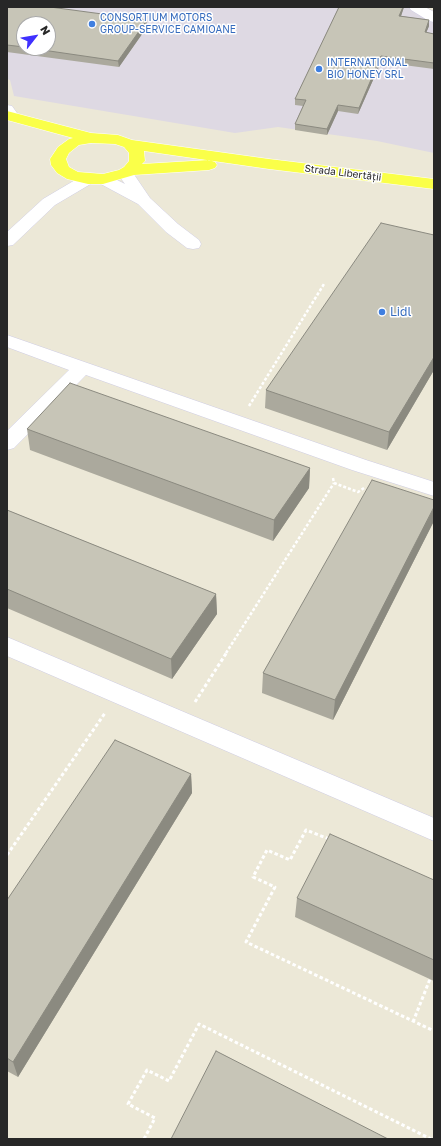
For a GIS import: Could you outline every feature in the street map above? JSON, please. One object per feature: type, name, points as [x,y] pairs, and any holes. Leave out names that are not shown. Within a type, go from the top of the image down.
[{"type":"main road","points":[[11,114],[90,138]]},
{"type":"main road","points":[[11,114],[40,127],[54,139],[60,164],[73,176],[96,179]]},
{"type":"main road","points":[[60,164],[63,150],[74,142],[90,138]]},
{"type":"main road","name":"Strada Libertății","points":[[90,138],[118,140],[129,144],[251,162],[434,184]]},
{"type":"main road","points":[[128,172],[137,161],[137,152],[129,144]]},
{"type":"main road","name":"Strada Libertății","points":[[96,179],[128,172],[251,162]]},
{"type":"lane","points":[[416,7],[434,18]]},
{"type":"lane","points":[[49,202],[60,164]]},
{"type":"lane","points":[[128,172],[144,201],[172,228],[193,244]]},
{"type":"lane","points":[[7,241],[49,202],[96,179],[144,201]]},
{"type":"lane","points":[[7,341],[359,465],[434,489]]},
{"type":"lane","points":[[7,443],[83,367]]},
{"type":"lane","points":[[7,646],[434,830]]},
{"type":"path","points":[[238,422],[324,284]]},
{"type":"path","points":[[183,722],[334,483]]},
{"type":"path","points":[[7,855],[106,712]]},
{"type":"path","points":[[334,842],[306,830],[290,860],[267,850],[253,877],[275,887],[246,942],[434,1031]]},
{"type":"path","points":[[413,1022],[430,979]]},
{"type":"path","points":[[144,1139],[155,1118],[128,1104],[147,1070],[169,1081],[199,1024],[430,1139]]},
{"type":"shaded area","points":[[7,7],[409,7],[434,22],[434,153],[377,141],[278,127],[235,133],[14,96],[10,80],[7,79]]},
{"type":"building","points":[[7,7],[50,7],[147,20],[118,61],[56,52],[56,16],[16,16],[16,46],[7,45]]},
{"type":"building","points":[[339,7],[403,7],[399,16],[429,20],[425,32],[434,34],[434,63],[381,56],[359,108],[338,105],[327,129],[295,124],[306,100],[295,99]]},
{"type":"building","name":"Lidl","points":[[381,223],[434,235],[434,357],[389,432],[266,390]]},
{"type":"building","points":[[70,383],[310,468],[274,520],[27,429]]},
{"type":"building","points":[[372,480],[434,500],[434,507],[335,700],[263,673]]},
{"type":"building","points":[[7,510],[216,594],[171,659],[7,589]]},
{"type":"building","points":[[115,740],[191,774],[13,1062],[7,1058],[7,900]]},
{"type":"building","points":[[330,834],[434,880],[434,960],[297,898]]},
{"type":"building","points":[[216,1051],[388,1139],[171,1139]]},
{"type":"place","name":"CONSORTIUM MOTORS GROUP-SERVICE CAMIOANE","points":[[92,24]]},
{"type":"place","name":"INTERNATIONAL BIO HONEY SRL","points":[[319,69]]},
{"type":"place","name":"Lidl","points":[[382,312]]}]
